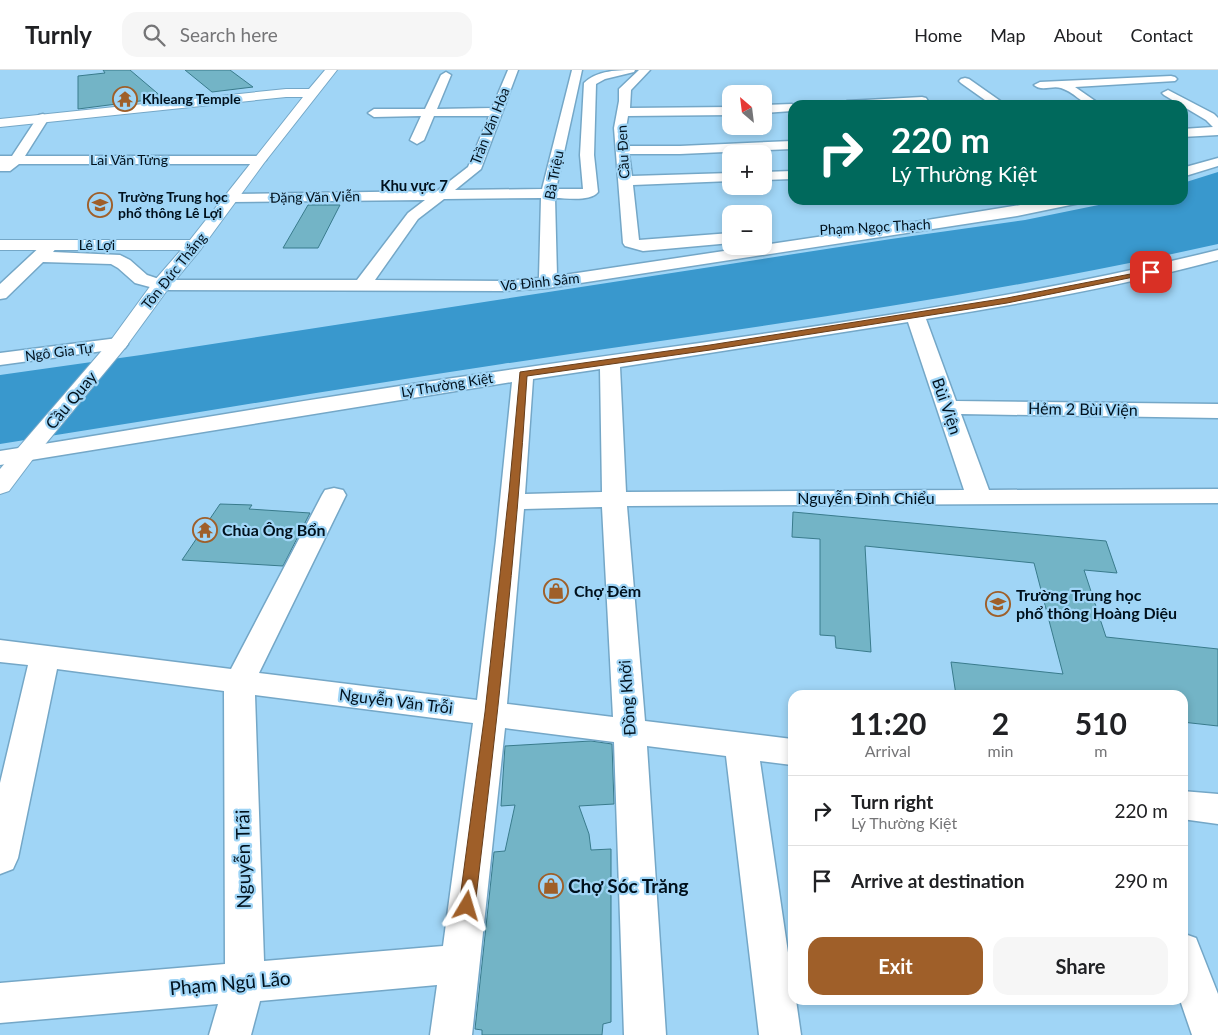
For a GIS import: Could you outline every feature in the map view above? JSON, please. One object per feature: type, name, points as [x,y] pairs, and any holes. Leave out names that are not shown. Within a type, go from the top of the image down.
[{"type":"main road","name":"Tôn Đức Thắng","points":[[114,349],[161,285],[195,245],[259,160],[331,70]]},
{"type":"main road","points":[[0,123],[286,93],[313,93]]},
{"type":"main road","name":"Lê Lợi","points":[[0,245],[44,251],[195,245]]},
{"type":"main road","name":"Cầu Quay","points":[[0,486],[28,450],[114,349]]},
{"type":"street","name":"Trần Văn Hòa","points":[[362,286],[413,216],[474,169],[513,70]]},
{"type":"street","name":"Bà Triệu","points":[[548,283],[548,194],[578,70]]},
{"type":"street","name":"Đặng Văn Viễn","points":[[231,198],[591,192],[587,154],[590,83],[601,77],[630,70]]},
{"type":"street","name":"Cầu Đen","points":[[645,70],[625,89],[620,128],[631,243],[643,246],[722,239]]},
{"type":"street","points":[[1103,70],[1110,74],[1074,75],[1040,81],[1063,84],[1171,79]]},
{"type":"street","points":[[1146,70],[1171,79],[1184,87]]},
{"type":"street","points":[[417,140],[446,75]]},
{"type":"street","points":[[965,81],[992,100]]},
{"type":"street","points":[[1063,84],[1087,100]]},
{"type":"street","points":[[1168,93],[1180,100]]},
{"type":"street","points":[[966,97],[986,96]]},
{"type":"street","points":[[1188,105],[1218,125]]},
{"type":"street","points":[[772,109],[788,108]]},
{"type":"street","points":[[623,112],[722,111]]},
{"type":"street","points":[[374,113],[496,112]]},
{"type":"street","points":[[670,112],[674,126]]},
{"type":"street","points":[[0,172],[16,160],[43,118]]},
{"type":"street","points":[[1188,133],[1218,131]]},
{"type":"street","points":[[686,135],[690,150]]},
{"type":"street","points":[[621,150],[690,150],[788,145]]},
{"type":"street","name":"Lai Văn Tửng","points":[[0,160],[259,160]]},
{"type":"street","points":[[1188,171],[1218,162]]},
{"type":"street","points":[[772,165],[788,168]]},
{"type":"street","points":[[713,178],[710,168],[722,166]]},
{"type":"street","points":[[772,174],[788,170]]},
{"type":"street","points":[[624,181],[722,178]]},
{"type":"street","name":"Phạm Ngọc Thạch","points":[[772,234],[877,224],[915,227],[1017,212],[1051,205]]},
{"type":"street","name":"Võ Đình Sâm","points":[[161,285],[504,286],[548,283],[915,227]]},
{"type":"street","points":[[0,294],[44,251],[114,259],[124,264],[141,279],[161,285]]},
{"type":"street","name":"Lý Thường Kiệt","points":[[0,458],[28,450],[1007,300],[1169,268],[1218,255]]},
{"type":"street","name":"Bùi Viện","points":[[915,315],[979,497]]},
{"type":"street","name":"Ngô Gia Tự","points":[[0,360],[114,349]]},
{"type":"street","name":"Đồng Khởi","points":[[610,362],[615,536],[630,731],[645,1035]]},
{"type":"street","points":[[450,1035],[491,712],[513,502],[523,374]]},
{"type":"street","name":"Hẻm 2 Bùi Viện","points":[[947,408],[1218,411]]},
{"type":"street","points":[[239,682],[334,495]]},
{"type":"street","name":"Nguyễn Đình Chiểu","points":[[513,502],[614,499],[1218,496]]},
{"type":"street","name":"Nguyễn Văn Trỗi","points":[[0,650],[788,751]]},
{"type":"street","points":[[0,858],[45,657]]},
{"type":"street","name":"Nguyễn Trãi","points":[[230,1035],[245,982],[239,682]]},
{"type":"street","points":[[741,745],[780,1035]]},
{"type":"street","points":[[1188,806],[1218,809]]},
{"type":"street","name":"Phạm Ngũ Lão","points":[[0,1003],[460,964]]},
{"type":"street","points":[[1188,966],[1213,1035]]},
{"type":"water","points":[[1218,172],[1218,244],[1040,280],[862,311],[439,374],[0,444],[0,375],[1025,220],[1098,205],[1188,205],[1188,181]]},
{"type":"building","points":[[103,70],[130,70],[163,98],[78,109],[78,76],[105,73]]},
{"type":"building","points":[[185,70],[230,70],[253,87],[212,92]]},
{"type":"building","points":[[308,205],[340,205],[318,248],[283,248]]},
{"type":"building","points":[[220,504],[252,505],[249,509],[310,513],[283,566],[182,560]]},
{"type":"building","points":[[793,512],[1106,541],[1117,573],[1084,570],[1106,637],[1218,649],[1218,726],[1188,723],[1188,690],[955,690],[951,662],[1063,674],[1034,563],[865,546],[871,652],[836,648],[835,636],[820,635],[820,539],[792,537]]},
{"type":"building","name":"Chợ Sóc Trăng","points":[[591,741],[612,744],[614,804],[579,806],[589,834],[591,850],[611,849],[611,1022],[603,1024],[602,1035],[482,1035],[482,1030],[475,1029],[494,852],[505,851],[515,805],[501,806],[505,746]]},
{"type":"place","name":"Khleang Temple","points":[[125,99]]},
{"type":"place","name":"Trường Trung học phổ thông Lê Lợi","points":[[100,205]]},
{"type":"place","name":"Chùa Ông Bổn","points":[[205,530]]},
{"type":"place","name":"Chợ Đêm","points":[[556,591]]},
{"type":"place","name":"Trường Trung học phổ thông Hoàng Diệu","points":[[998,604]]},
{"type":"place","name":"Chợ Sóc Trăng","points":[[551,886]]},
{"type":"district","name":"Khu vực 7","points":[[414,186]]},
{"type":"route","points":[[467,906],[491,712],[514,492],[523,374],[710,348],[1007,300],[1151,272]]}]
